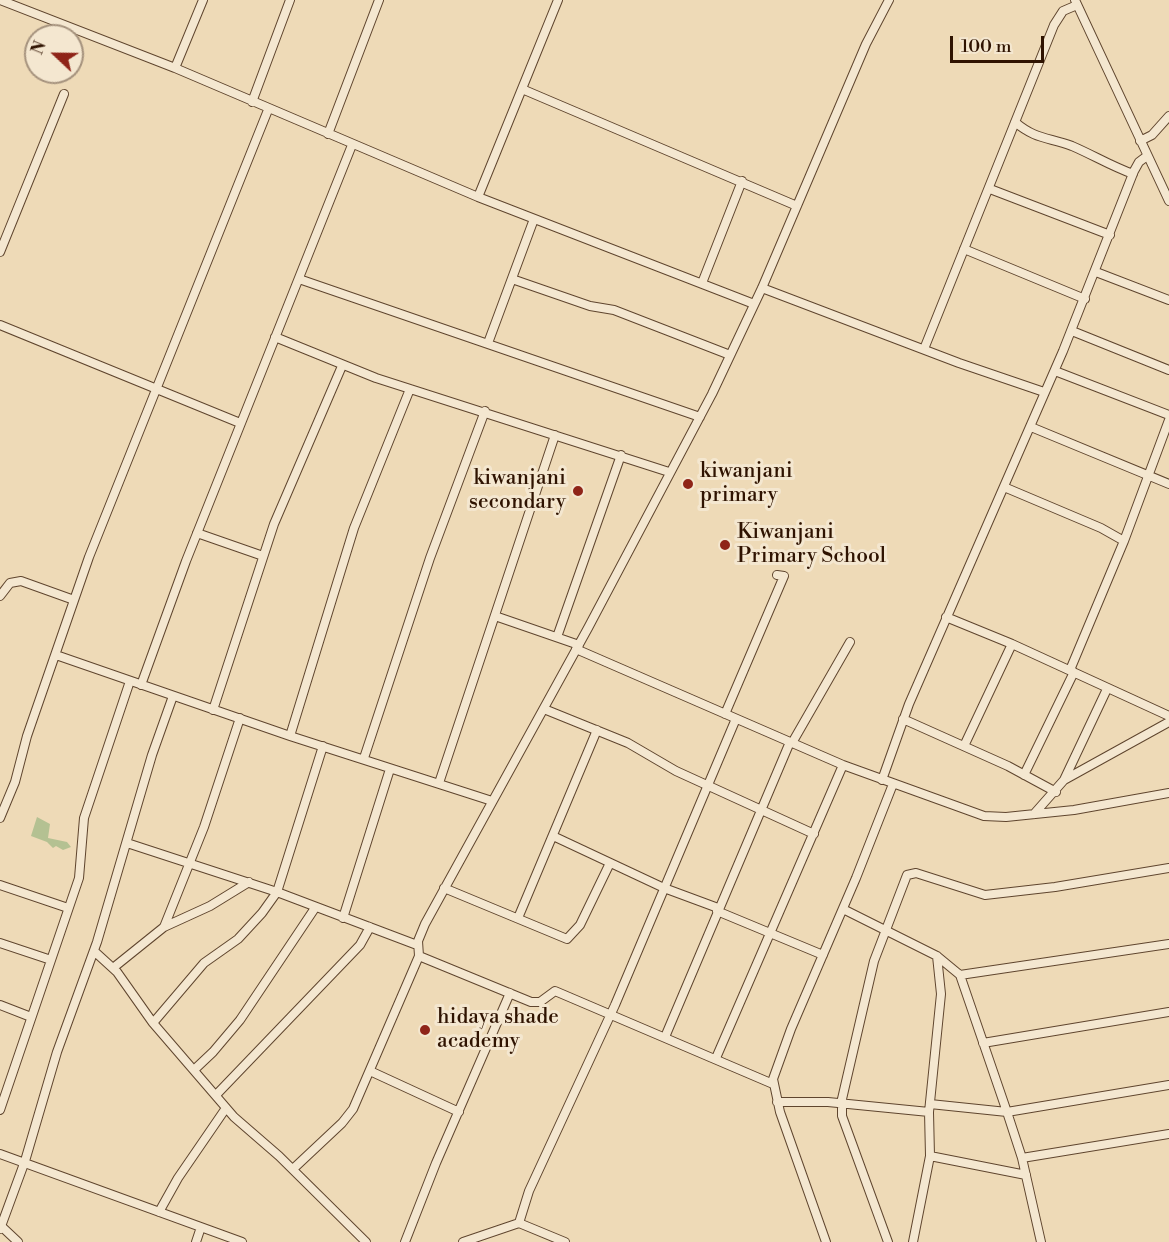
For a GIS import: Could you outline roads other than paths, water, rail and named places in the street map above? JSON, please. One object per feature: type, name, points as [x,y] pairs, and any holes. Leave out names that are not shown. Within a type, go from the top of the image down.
[{"type":"street","points":[[0,0],[175,68],[268,110],[478,197],[754,304]]},
{"type":"street","points":[[175,68],[203,0]]},
{"type":"street","points":[[252,102],[291,0]]},
{"type":"street","points":[[328,134],[380,0]]},
{"type":"street","points":[[478,197],[558,0]]},
{"type":"street","points":[[293,1169],[348,1117],[419,956],[417,945],[444,888],[544,709],[700,417],[762,288],[866,44],[889,0]]},
{"type":"street","points":[[924,349],[1058,17],[1076,2],[1169,201]]},
{"type":"street","points":[[522,89],[797,206]]},
{"type":"street","points":[[0,252],[64,94]]},
{"type":"street","points":[[0,818],[15,782],[27,736],[57,655],[74,600],[268,110]]},
{"type":"street","points":[[1140,141],[1152,135],[1169,116]]},
{"type":"street","points":[[1015,122],[1031,135],[1069,145],[1097,160],[1133,174]]},
{"type":"street","points":[[141,685],[197,533],[352,145]]},
{"type":"street","points":[[882,780],[903,719],[946,617],[968,575],[1044,392],[1072,331],[1133,174],[1139,162],[1147,156]]},
{"type":"street","points":[[702,283],[742,181]]},
{"type":"street","points":[[990,189],[1110,235]]},
{"type":"street","points":[[488,343],[534,219]]},
{"type":"street","points":[[964,249],[1085,299]]},
{"type":"street","points":[[1096,272],[1169,300]]},
{"type":"street","points":[[299,279],[488,343],[609,388],[700,417]]},
{"type":"street","points":[[512,279],[590,306],[614,310],[730,355]]},
{"type":"street","points":[[762,288],[1044,392]]},
{"type":"street","points":[[0,325],[240,423]]},
{"type":"street","points":[[1072,331],[1169,370]]},
{"type":"street","points":[[275,337],[342,366],[669,472]]},
{"type":"street","points":[[213,710],[263,556],[342,366]]},
{"type":"street","points":[[1024,775],[1072,671],[1124,541],[1169,418],[1055,371]]},
{"type":"street","points":[[290,736],[354,528],[410,389]]},
{"type":"street","points":[[364,758],[430,558],[485,411]]},
{"type":"street","points":[[1031,427],[1169,484]]},
{"type":"street","points":[[439,783],[518,540],[555,435]]},
{"type":"street","points":[[557,637],[621,455]]},
{"type":"street","points":[[1004,487],[1101,528],[1124,541]]},
{"type":"street","points":[[197,533],[263,556]]},
{"type":"street","points":[[725,714],[784,576],[777,575]]},
{"type":"street","points":[[0,596],[10,583],[21,581],[74,600]]},
{"type":"street","points":[[495,616],[557,637],[725,714],[735,721],[882,780],[984,816],[1034,814],[1092,807],[1169,793]]},
{"type":"street","points":[[946,617],[1012,644],[1169,716]]},
{"type":"street","points":[[665,1037],[717,910],[791,743],[850,642]]},
{"type":"street","points":[[964,746],[1012,644]]},
{"type":"street","points":[[57,655],[290,736],[492,801]]},
{"type":"street","points":[[0,1110],[81,868],[85,812],[130,681]]},
{"type":"street","points":[[1034,814],[1056,792],[1064,780],[1107,689]]},
{"type":"street","points":[[18,1242],[1,1228],[57,1052],[94,951],[152,755],[173,696]]},
{"type":"street","points":[[544,709],[628,743],[669,768],[814,834]]},
{"type":"street","points":[[164,927],[189,864],[240,718]]},
{"type":"street","points":[[903,719],[964,746],[1056,792]]},
{"type":"street","points":[[519,1224],[529,1191],[611,1014],[735,721]]},
{"type":"street","points":[[1064,780],[1169,722]]},
{"type":"street","points":[[518,918],[597,730]]},
{"type":"street","points":[[153,1023],[204,963],[238,939],[262,913],[277,892],[323,746]]},
{"type":"street","points":[[716,1058],[843,765]]},
{"type":"street","points":[[343,918],[390,769]]},
{"type":"street","points":[[826,1242],[777,1102],[773,1084],[784,1045],[843,909],[893,784]]},
{"type":"street","points":[[553,836],[664,888],[823,955]]},
{"type":"street","points":[[127,843],[249,882],[417,945]]},
{"type":"street","points":[[444,888],[569,938],[583,920],[610,863]]},
{"type":"street","points":[[888,1242],[842,1116],[842,1105],[864,998],[884,930],[910,873],[985,895],[1055,887],[1169,868]]},
{"type":"street","points":[[113,968],[164,927],[210,906],[249,882]]},
{"type":"street","points":[[0,885],[68,908]]},
{"type":"street","points":[[195,1068],[213,1052],[240,1020],[315,908]]},
{"type":"street","points":[[843,909],[937,956],[960,975],[1022,1158],[1041,1242]]},
{"type":"street","points":[[216,1095],[360,945],[370,927]]},
{"type":"street","points":[[0,943],[51,960]]},
{"type":"street","points":[[960,975],[1169,944]]},
{"type":"street","points":[[94,951],[113,968],[153,1023],[195,1068],[226,1108],[293,1169],[366,1242]]},
{"type":"street","points":[[419,956],[537,1002],[555,991],[773,1084]]},
{"type":"street","points":[[913,1242],[930,1156],[930,1108],[941,994],[937,956]]},
{"type":"street","points":[[405,1242],[430,1176],[510,993]]},
{"type":"street","points":[[0,1005],[31,1017]]},
{"type":"street","points":[[983,1043],[1169,1012]]},
{"type":"street","points":[[370,1071],[459,1112]]},
{"type":"street","points":[[777,1102],[812,1101],[842,1105],[1007,1112],[1169,1085]]},
{"type":"street","points":[[159,1212],[178,1178],[226,1108]]},
{"type":"street","points":[[1022,1158],[1169,1134]]},
{"type":"street","points":[[0,1154],[242,1242]]},
{"type":"street","points":[[930,1156],[1026,1175]]},
{"type":"street","points":[[463,1242],[519,1224],[565,1242]]},
{"type":"street","points":[[196,1242],[201,1227]]},
{"type":"place","name":"kiwanjani primary","points":[[688,484]]},
{"type":"place","name":"kiwanjani secondary","points":[[578,491]]},
{"type":"place","name":"Kiwanjani Primary School","points":[[725,545]]},
{"type":"place","name":"hidaya shade academy","points":[[425,1030]]}]
